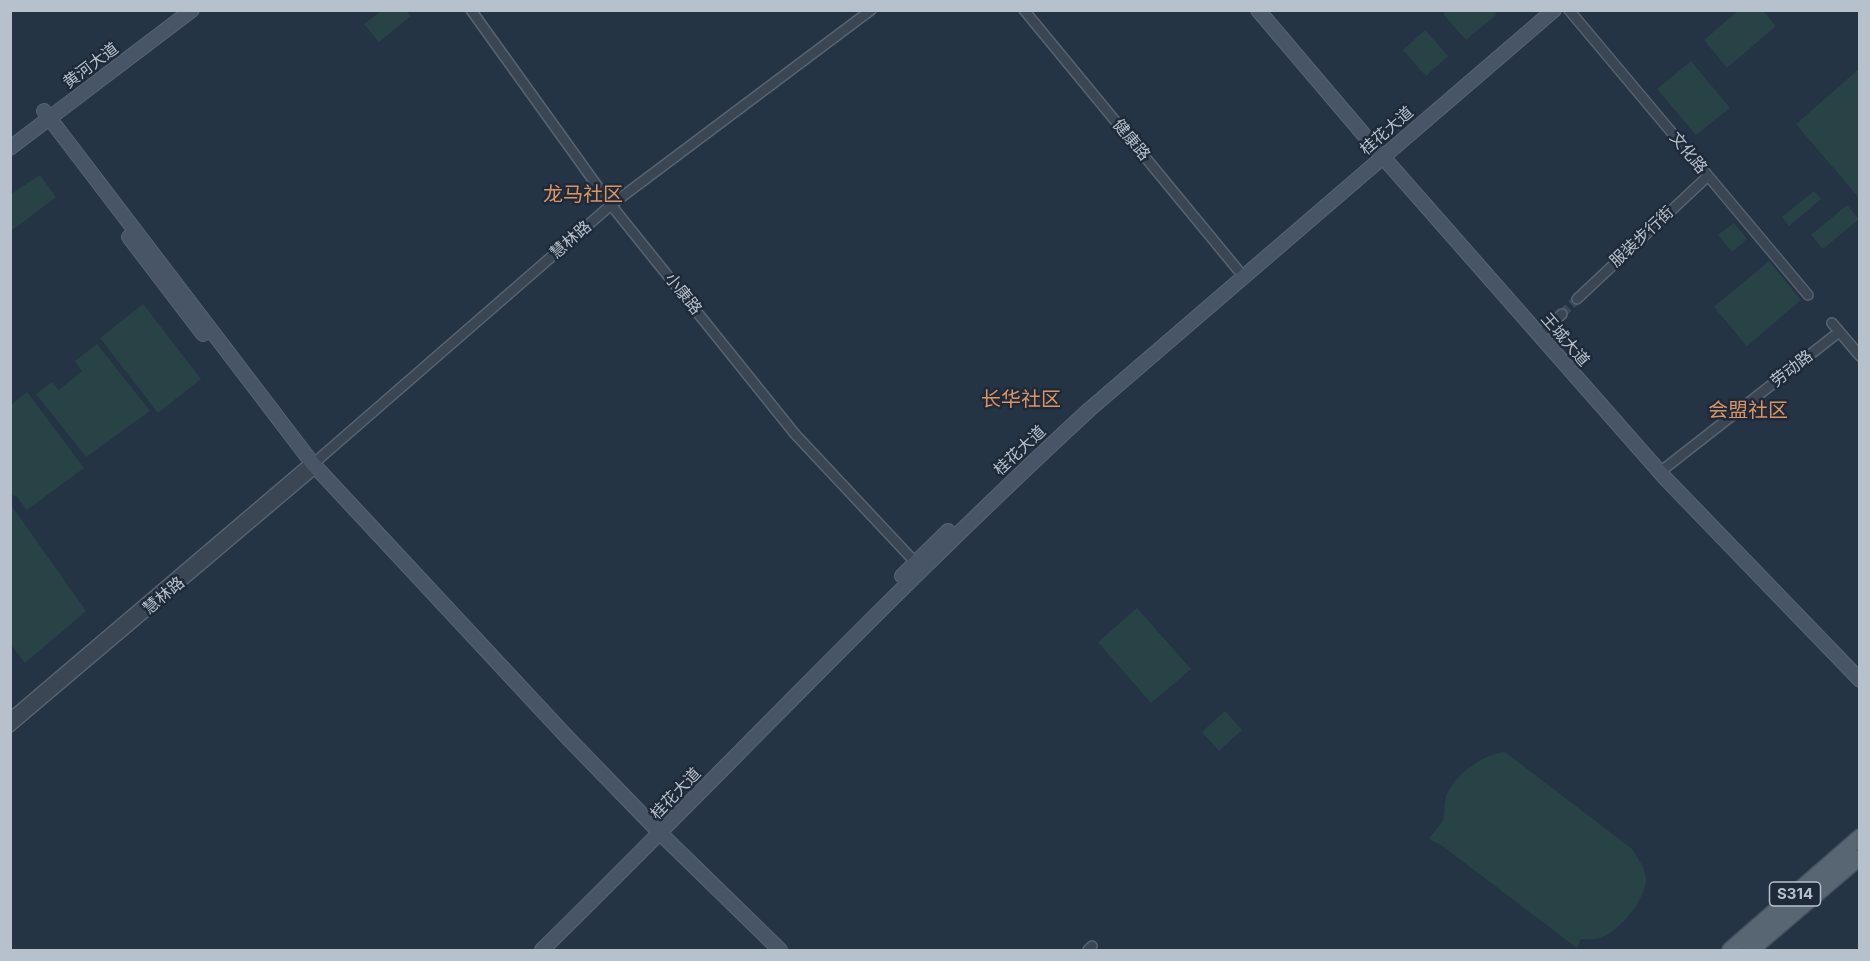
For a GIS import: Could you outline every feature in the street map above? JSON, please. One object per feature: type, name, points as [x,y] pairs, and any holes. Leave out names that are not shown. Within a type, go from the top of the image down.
[{"type":"main road","name":"黄河大道","points":[[10,148],[44,117],[178,10]]},
{"type":"main road","name":"黄河大道","points":[[10,136],[44,117],[192,10]]},
{"type":"main road","name":"王城大道","points":[[1258,10],[1662,470],[1860,672]]},
{"type":"main road","name":"王城大道","points":[[1265,10],[1381,151],[1539,335],[1662,470],[1860,680]]},
{"type":"main road","name":"桂花大道","points":[[530,951],[655,833],[1027,466],[1539,10]]},
{"type":"main road","name":"桂花大道","points":[[542,951],[915,562],[1021,459],[1083,402],[1238,270],[1554,10]]},
{"type":"main road","points":[[44,117],[309,468],[499,678],[771,951]]},
{"type":"main road","points":[[655,833],[780,951]]},
{"type":"main road","name":"S314","points":[[1730,951],[1860,837]]},
{"type":"main road","name":"S314","points":[[1751,951],[1860,857]]},
{"type":"street","name":"小康路","points":[[471,10],[611,205],[795,434],[915,562]]},
{"type":"street","name":"慧林路","points":[[10,727],[611,205],[871,10]]},
{"type":"street","name":"健康路","points":[[1024,10],[1238,270]]},
{"type":"street","name":"文化路","points":[[1569,10],[1808,295]]},
{"type":"street","name":"服装步行街","points":[[1577,299],[1708,176]]},
{"type":"street","points":[[1539,335],[1562,314]]},
{"type":"street","points":[[1832,323],[1860,356]]},
{"type":"street","name":"劳动路","points":[[1662,470],[1839,332]]},
{"type":"street","name":"慧林路","points":[[10,718],[309,468]]},
{"type":"green space","points":[[1739,10],[1763,11],[1776,26],[1727,68],[1704,40]]},
{"type":"green space","points":[[381,11],[407,11],[411,16],[379,42],[364,24]]},
{"type":"green space","points":[[1447,11],[1494,11],[1497,14],[1466,40],[1443,14]]},
{"type":"green space","points":[[1425,30],[1448,56],[1426,76],[1403,50]]},
{"type":"green space","points":[[1691,61],[1730,108],[1696,135],[1657,89]]},
{"type":"green space","points":[[1859,69],[1859,198],[1796,124]]},
{"type":"green space","points":[[40,175],[56,197],[11,231],[11,194]]},
{"type":"green space","points":[[1814,191],[1821,199],[1789,226],[1782,217]]},
{"type":"green space","points":[[1847,205],[1859,219],[1823,249],[1811,235]]},
{"type":"green space","points":[[1734,223],[1747,239],[1732,252],[1718,235]]},
{"type":"green space","points":[[1769,261],[1801,300],[1747,346],[1714,307]]},
{"type":"green space","points":[[143,304],[201,379],[158,413],[100,338]]},
{"type":"green space","points":[[97,344],[150,411],[86,457],[36,394],[52,382],[59,390],[82,371],[75,361]]},
{"type":"green space","points":[[27,392],[84,468],[27,510],[17,497],[10,494],[11,405]]},
{"type":"green space","points":[[11,505],[86,611],[25,663],[11,645]]},
{"type":"green space","points":[[1137,608],[1191,669],[1151,703],[1098,642]]},
{"type":"green space","points":[[1225,711],[1242,730],[1219,751],[1202,732]]},
{"type":"green space","points":[[1505,752],[1632,849],[1640,862],[1646,878],[1642,895],[1623,922],[1607,935],[1598,939],[1581,939],[1577,948],[1441,845],[1429,839],[1443,820],[1446,795],[1458,778],[1488,756]]},
{"type":"tunnel","points":[[1562,314],[1577,299]]},
{"type":"district","name":"龙马社区","points":[[583,195]]},
{"type":"district","name":"长华社区","points":[[1021,400]]},
{"type":"district","name":"会盟社区","points":[[1748,411]]}]
